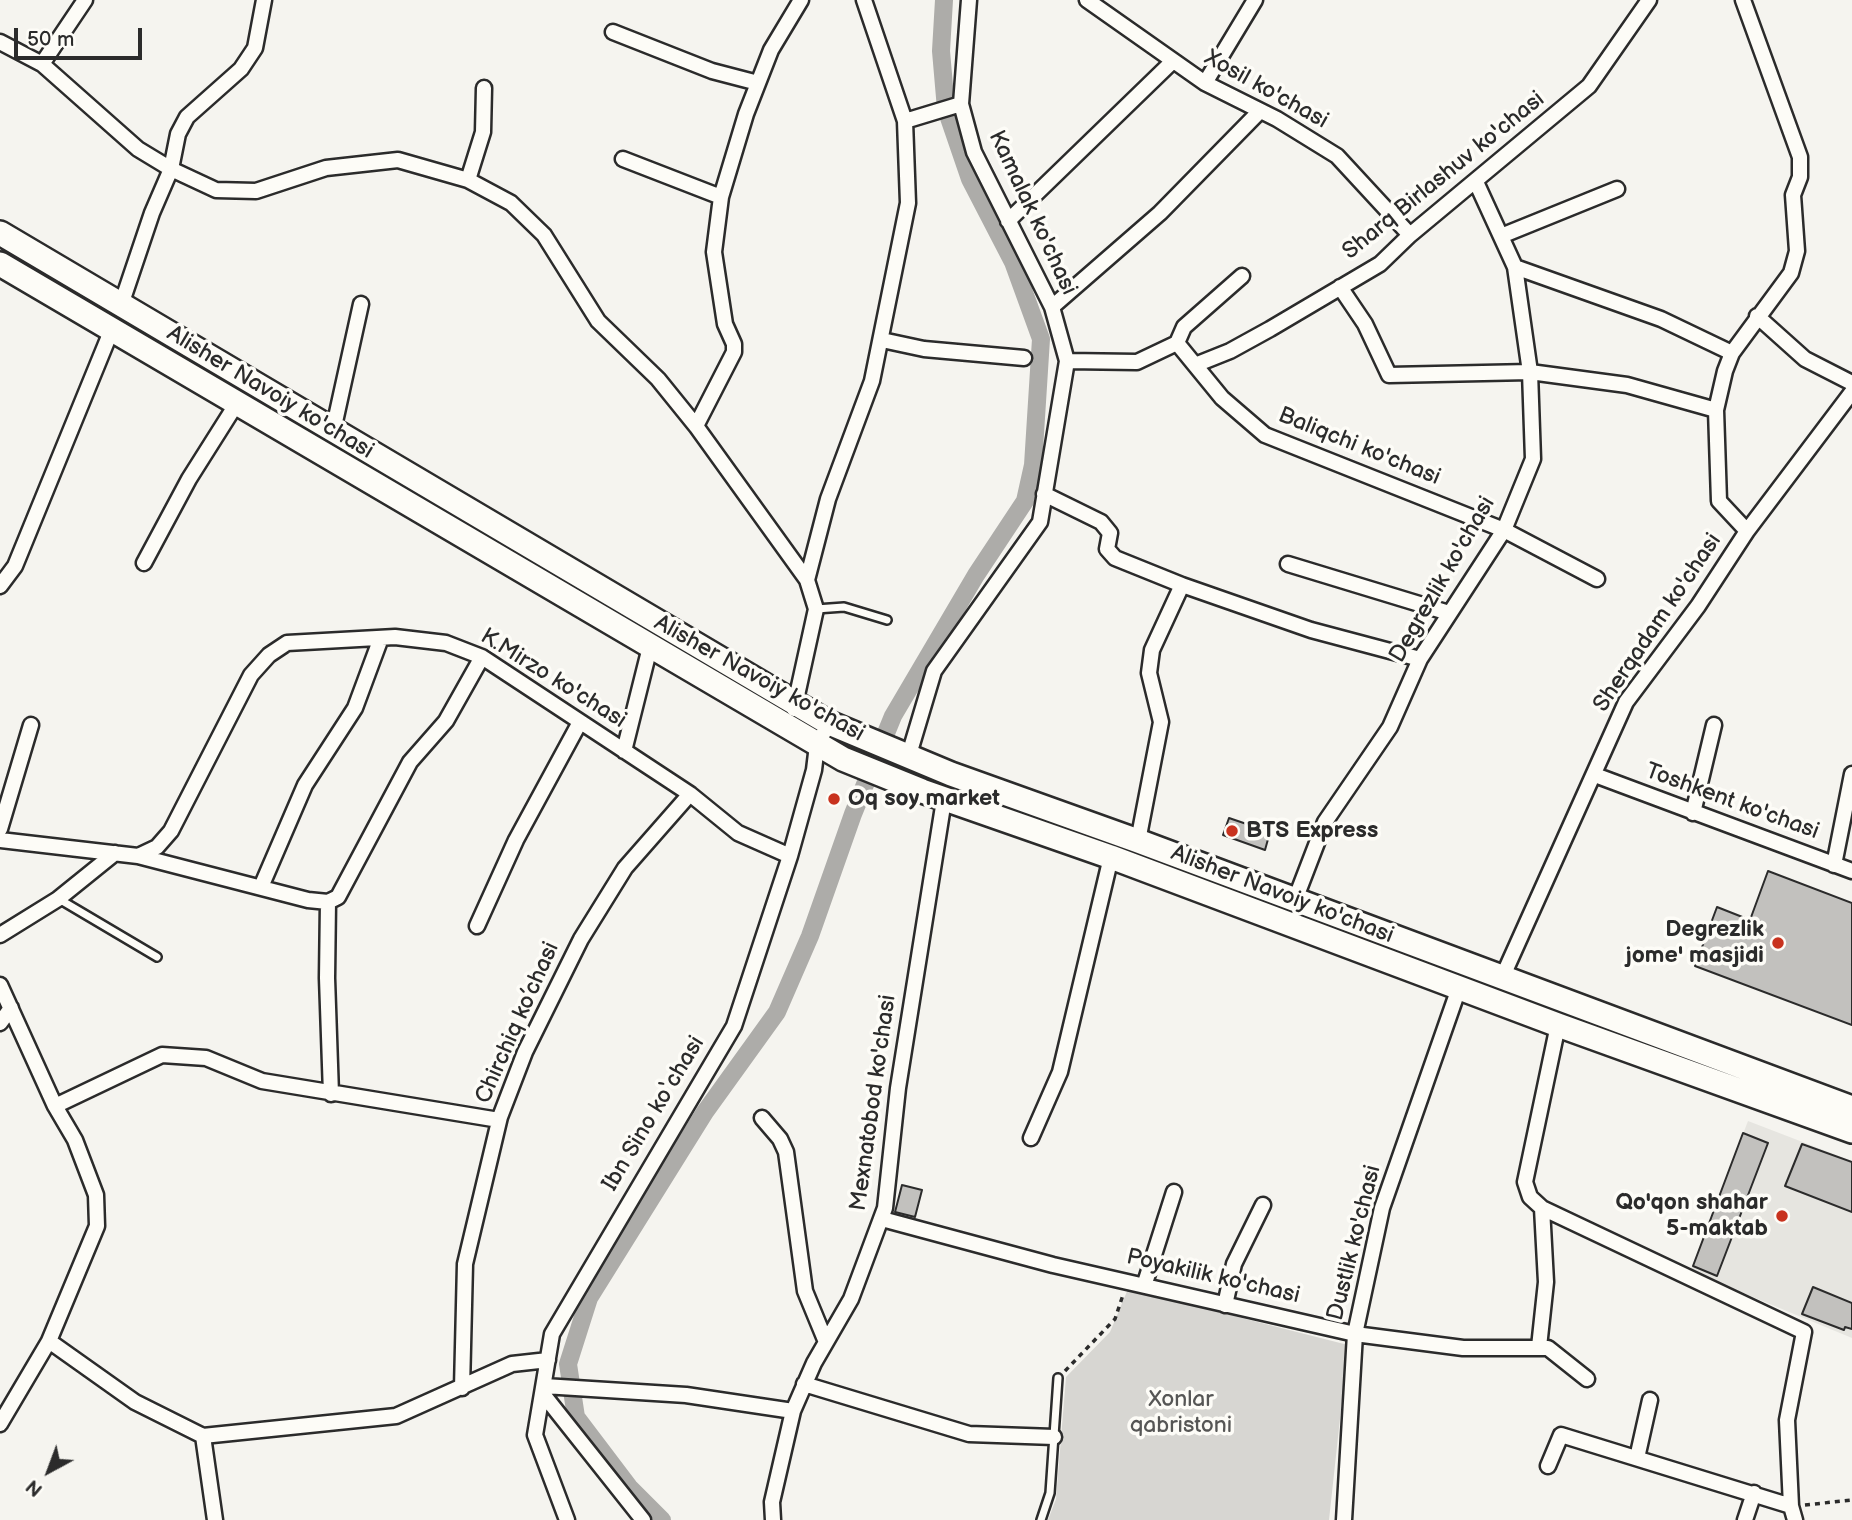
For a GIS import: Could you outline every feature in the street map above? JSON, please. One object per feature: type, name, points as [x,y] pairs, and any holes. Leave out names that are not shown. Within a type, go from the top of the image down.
[{"type":"main road","name":"Alisher Navoiy ko'chasi","points":[[0,233],[796,705],[855,735],[903,756],[1852,1108]]},
{"type":"main road","name":"Alisher Navoiy ko'chasi","points":[[0,264],[842,759],[944,800],[1111,857],[1558,1025],[1852,1131]]},
{"type":"street","points":[[42,64],[85,0]]},
{"type":"street","points":[[121,305],[152,213],[172,169],[178,134],[187,117],[241,68],[255,48],[264,0]]},
{"type":"street","points":[[696,426],[734,352],[734,344],[725,324],[714,253],[721,197],[771,50],[801,0]]},
{"type":"street","points":[[807,580],[828,499],[872,381],[908,202],[905,121],[864,0]]},
{"type":"street","name":"Kamalak ko'chasi","points":[[969,0],[961,104],[974,152],[1052,307],[1067,361]]},
{"type":"street","name":"Xosil ko'chasi","points":[[1087,0],[1171,62],[1337,156],[1410,235]]},
{"type":"street","points":[[1205,83],[1255,0]]},
{"type":"street","name":"Sharq Birlashuv ko'chasi","points":[[1195,365],[1230,351],[1380,264],[1410,235],[1589,86],[1649,0]]},
{"type":"street","points":[[1743,0],[1800,157],[1800,177],[1793,195],[1797,251],[1791,274],[1757,316],[1732,353],[1724,371],[1716,410],[1719,501],[1747,531]]},
{"type":"street","points":[[613,32],[712,71],[758,83]]},
{"type":"street","points":[[0,42],[42,64],[138,149],[216,190],[256,191],[326,168],[398,160],[468,180],[512,203],[544,236],[598,321],[658,379],[696,426],[807,580],[816,609],[796,705],[785,726]]},
{"type":"street","points":[[1008,221],[1171,62]]},
{"type":"street","points":[[468,180],[483,132],[484,88]]},
{"type":"street","points":[[905,121],[961,104]]},
{"type":"street","points":[[1052,307],[1160,213],[1259,111]]},
{"type":"street","points":[[623,159],[721,197]]},
{"type":"street","name":"Degrezlik ko'chasi","points":[[1295,900],[1325,822],[1390,727],[1420,659],[1504,530],[1532,460],[1530,372],[1516,267],[1476,182]]},
{"type":"street","points":[[1501,236],[1617,189]]},
{"type":"street","points":[[1516,267],[1661,319],[1732,353]]},
{"type":"street","points":[[903,756],[934,671],[1040,522],[1067,361],[1137,362],[1177,343],[1184,327],[1242,276]]},
{"type":"street","points":[[1340,287],[1365,324],[1389,375],[1530,372],[1627,386],[1716,410]]},
{"type":"street","points":[[333,431],[361,304]]},
{"type":"street","points":[[1757,316],[1805,359],[1852,383]]},
{"type":"street","points":[[0,586],[15,566],[112,329]]},
{"type":"street","points":[[882,340],[924,349],[1024,358]]},
{"type":"street","name":"Baliqchi ko'chasi","points":[[1177,343],[1222,398],[1265,435],[1504,530],[1597,579]]},
{"type":"street","name":"Sherqadam ko'chasi","points":[[1502,978],[1626,702],[1698,606],[1747,531],[1852,392]]},
{"type":"street","points":[[144,563],[189,479],[237,403]]},
{"type":"street","points":[[1044,494],[1101,522],[1110,533],[1107,549],[1115,558],[1182,586],[1311,631],[1420,659]]},
{"type":"street","points":[[1288,564],[1449,613]]},
{"type":"street","points":[[1138,841],[1161,722],[1149,673],[1152,650],[1182,586]]},
{"type":"street","points":[[261,887],[305,785],[355,708],[381,638]]},
{"type":"street","name":"K.Mirzo ko'chasi","points":[[138,856],[157,847],[171,831],[251,675],[269,654],[287,643],[381,638],[446,643],[482,657],[690,794],[738,834],[790,856]]},
{"type":"street","points":[[624,751],[650,647]]},
{"type":"street","points":[[0,840],[138,856],[328,902],[338,897],[347,886],[410,762],[446,721],[482,657]]},
{"type":"street","points":[[477,926],[516,839],[580,722]]},
{"type":"street","name":"Ibn Sino ko‘chasi","points":[[567,1520],[535,1435],[552,1334],[734,1026],[790,856],[814,770],[817,745],[830,723]]},
{"type":"street","points":[[0,829],[31,725]]},
{"type":"street","points":[[1693,813],[1714,725]]},
{"type":"street","points":[[1834,864],[1852,774]]},
{"type":"street","name":"Toshkent ko'chasi","points":[[1595,775],[1852,871]]},
{"type":"street","name":"Chirchiq ko’chasi","points":[[462,1388],[465,1264],[499,1120],[525,1052],[581,939],[625,868],[690,794]]},
{"type":"street","name":"Mexnatobod ko'chasi","points":[[773,1520],[772,1502],[793,1411],[804,1384],[851,1300],[882,1219],[898,1088],[944,800]]},
{"type":"street","points":[[0,935],[58,899],[115,853]]},
{"type":"street","points":[[1031,1138],[1059,1072],[1111,857]]},
{"type":"street","points":[[328,902],[331,1094]]},
{"type":"street","points":[[0,985],[55,1106],[75,1140],[96,1195],[97,1226],[49,1342],[0,1424]]},
{"type":"street","name":"Dustlik ko'chasi","points":[[1344,1520],[1355,1334],[1382,1208],[1459,988]]},
{"type":"street","points":[[0,1023],[10,1008]]},
{"type":"street","points":[[1558,1025],[1525,1182],[1530,1197],[1542,1208],[1804,1332],[1787,1420],[1793,1513]]},
{"type":"street","points":[[55,1106],[162,1055],[206,1058],[262,1081],[499,1120]]},
{"type":"street","points":[[762,1118],[780,1139],[786,1152],[805,1291],[826,1342]]},
{"type":"street","points":[[1145,1283],[1174,1192]]},
{"type":"street","points":[[1225,1305],[1234,1264],[1263,1205]]},
{"type":"street","points":[[1542,1208],[1546,1283],[1539,1347],[1548,1348],[1587,1379]]},
{"type":"street","name":"Poyakilik ko'chasi","points":[[882,1219],[1053,1265],[1145,1283],[1225,1305],[1355,1334],[1463,1348],[1539,1347]]},
{"type":"street","points":[[49,1342],[135,1402],[203,1436],[396,1416],[512,1364],[548,1360]]},
{"type":"street","points":[[804,1384],[969,1434],[1055,1437]]},
{"type":"street","points":[[544,1389],[686,1395],[793,1411]]},
{"type":"street","points":[[544,1389],[643,1520]]},
{"type":"street","points":[[1637,1458],[1650,1400]]},
{"type":"street","points":[[1548,1466],[1561,1435],[1754,1493],[1793,1513]]},
{"type":"street","points":[[203,1436],[215,1520]]},
{"type":"street","points":[[1745,1520],[1754,1493]]},
{"type":"lane","points":[[816,609],[844,607],[887,620]]},
{"type":"lane","points":[[58,899],[157,957]]},
{"type":"lane","points":[[1041,1520],[1050,1493],[1058,1378]]},
{"type":"path","points":[[1058,1378],[1115,1319],[1127,1280]]},
{"type":"path","points":[[1793,1513],[1852,1500]]},
{"type":"shaded area","name":"Qo'qon shahar 5-maktab","points":[[1748,1121],[1852,1161],[1852,1338],[1690,1271]]},
{"type":"green space","name":"Xonlar qabristoni","points":[[1128,1289],[1348,1345],[1329,1520],[1048,1520],[1056,1499],[1066,1377],[1110,1332]]},
{"type":"building","points":[[1229,818],[1270,832],[1265,850],[1223,835]]},
{"type":"building","name":"Degrezlik jome' masjidi","points":[[1768,871],[1852,903],[1852,1025],[1695,966],[1717,907],[1750,920]]},
{"type":"building","points":[[1743,1133],[1768,1143],[1717,1276],[1693,1266]]},
{"type":"building","points":[[1802,1144],[1852,1162],[1852,1212],[1785,1186]]},
{"type":"building","points":[[902,1185],[922,1190],[915,1217],[895,1212]]},
{"type":"building","points":[[1813,1287],[1852,1303],[1852,1329],[1845,1327],[1844,1330],[1802,1314]]},
{"type":"waterway","points":[[662,1520],[629,1487],[576,1417],[568,1364],[589,1298],[705,1112],[777,1012],[810,936],[853,814],[893,716],[976,575],[1025,501],[1033,465],[1041,339],[1013,262],[970,179],[946,109],[941,51],[944,0]]},
{"type":"place","name":"Oq soy market","points":[[834,799]]},
{"type":"place","name":"BTS Express","points":[[1232,831]]},
{"type":"place","name":"Degrezlik jome' masjidi","points":[[1778,943]]},
{"type":"place","name":"Qo'qon shahar 5-maktab","points":[[1782,1216]]}]
